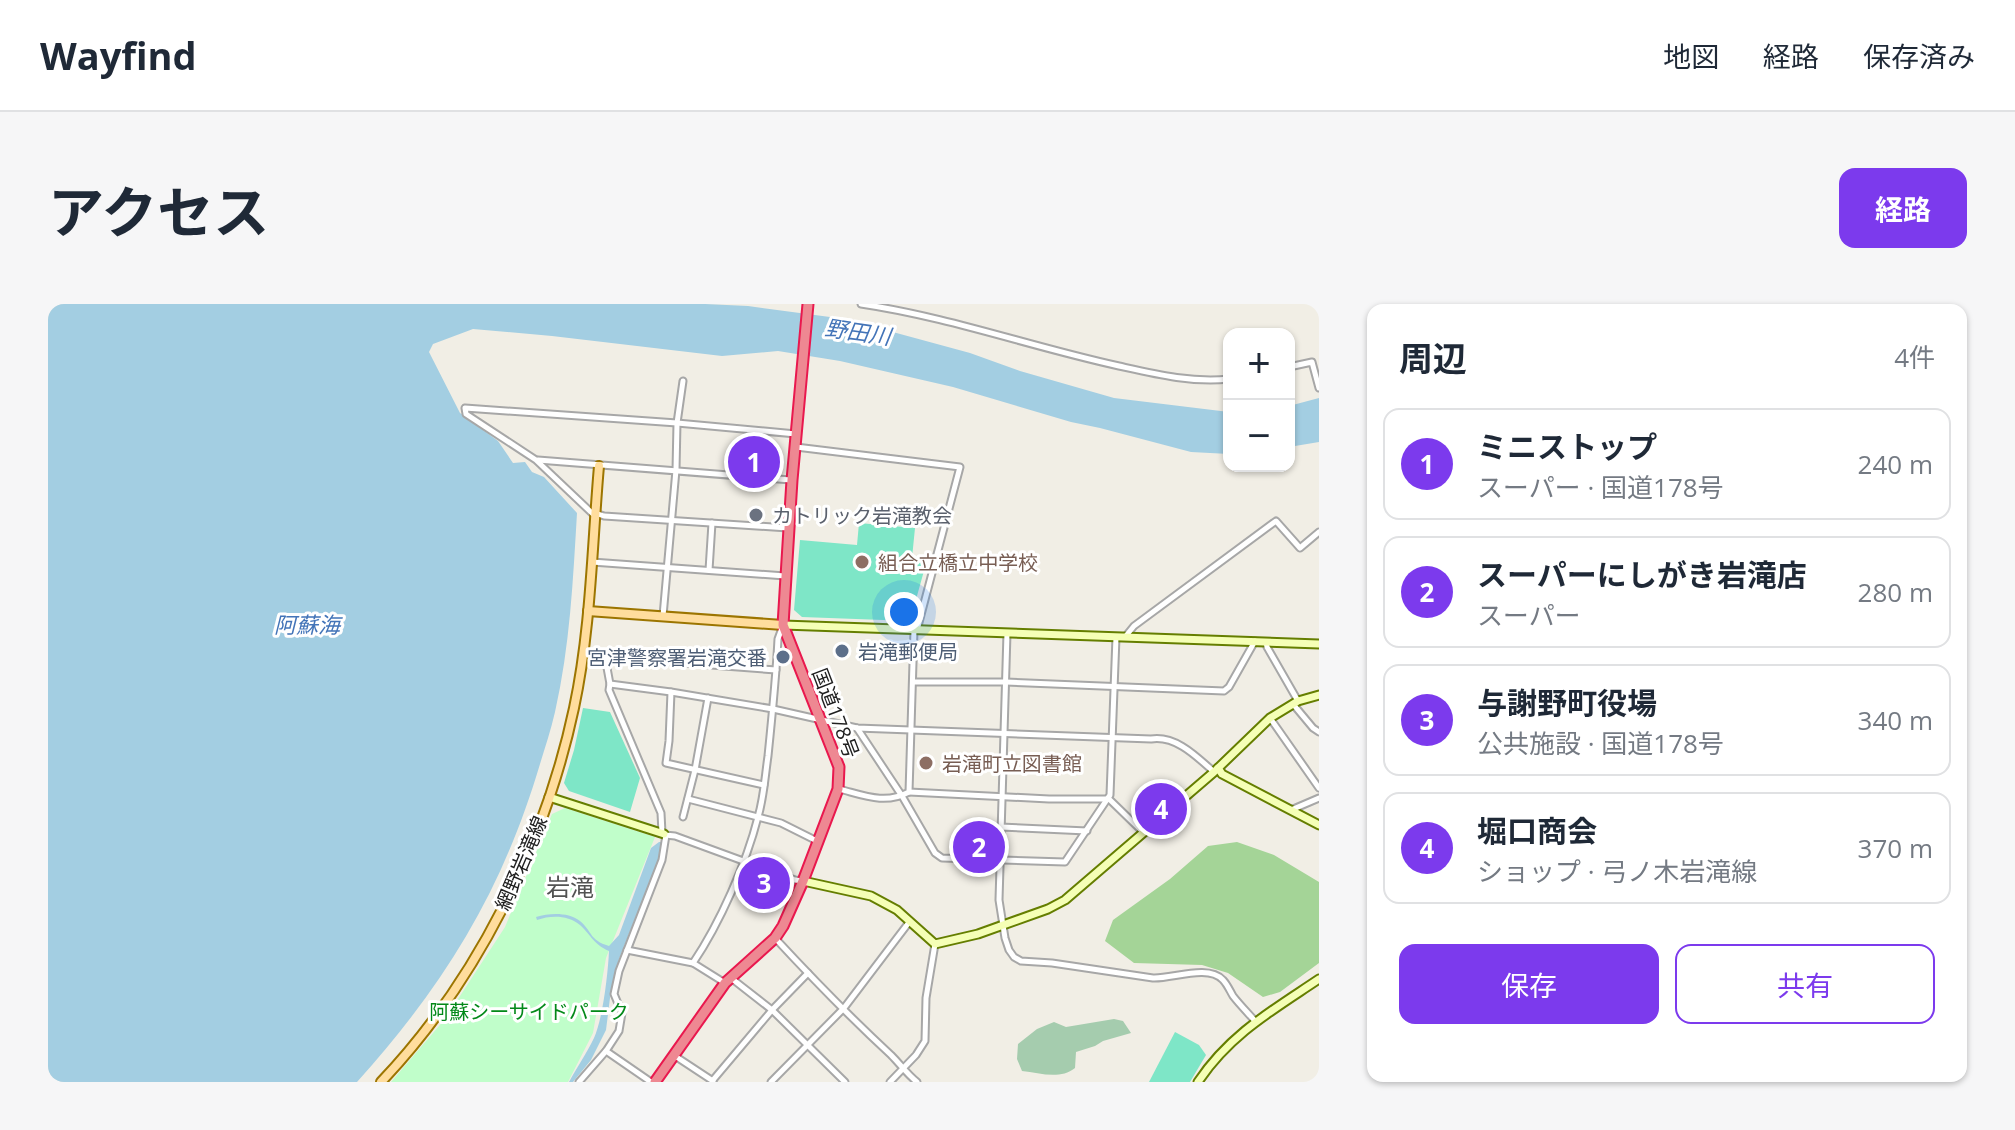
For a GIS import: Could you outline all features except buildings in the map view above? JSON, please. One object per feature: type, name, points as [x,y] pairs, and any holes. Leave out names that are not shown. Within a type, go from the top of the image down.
[{"type":"highway","name":"国道178号","points":[[653,1082],[728,980],[775,938],[783,926],[838,789],[839,767],[783,625],[808,304]]},
{"type":"main road","name":"網野岩滝線","points":[[381,1082],[457,984],[497,920],[526,858],[549,797],[574,706],[588,611],[599,466]]},
{"type":"main road","points":[[588,611],[783,625]]},
{"type":"street","points":[[861,304],[917,313],[1091,360],[1167,376],[1223,379]]},
{"type":"street","points":[[1295,366],[1312,362],[1319,388]]},
{"type":"street","points":[[663,616],[676,470],[677,423],[683,381]]},
{"type":"street","points":[[789,528],[595,514],[536,460],[466,414],[465,408],[797,434]]},
{"type":"street","points":[[795,447],[960,467],[916,630],[906,794]]},
{"type":"street","points":[[536,460],[792,480]]},
{"type":"street","points":[[857,728],[906,794],[935,853],[942,858],[1065,862],[1109,799],[1114,688],[1120,637],[1276,521],[1300,548],[1319,532]]},
{"type":"street","points":[[709,570],[712,523]]},
{"type":"street","points":[[591,562],[786,576]]},
{"type":"street","points":[[693,963],[717,922],[758,817],[773,709],[778,639],[783,625],[1319,644]]},
{"type":"street","points":[[1007,633],[999,900],[1009,950],[1021,961],[1153,978],[1205,972],[1216,975],[1255,1021]]},
{"type":"street","points":[[913,682],[1006,682],[1224,691],[1255,641]]},
{"type":"street","points":[[1266,642],[1295,702],[1319,732]]},
{"type":"street","points":[[579,1082],[619,1031],[622,1013],[614,994],[619,971],[662,860],[664,834],[661,813],[609,690],[605,657],[776,670]]},
{"type":"street","points":[[610,684],[773,709],[857,728],[1159,738],[1184,747],[1222,774],[1319,825]]},
{"type":"street","points":[[671,692],[666,763],[764,785]]},
{"type":"street","points":[[935,944],[978,934],[1065,900],[1216,770],[1270,718],[1295,702],[1319,695]]},
{"type":"street","points":[[683,817],[708,698]]},
{"type":"street","points":[[1270,718],[1319,788]]},
{"type":"street","points":[[838,789],[881,800],[906,794],[1109,799]]},
{"type":"street","points":[[549,797],[675,836],[795,880],[871,896],[897,910],[935,944]]},
{"type":"street","points":[[1291,810],[1319,798]]},
{"type":"street","points":[[688,799],[781,823],[819,842]]},
{"type":"street","points":[[1109,799],[1143,832]]},
{"type":"street","points":[[1000,827],[1087,831]]},
{"type":"street","points":[[771,1082],[844,1008],[910,921]]},
{"type":"street","points":[[775,938],[917,1082]]},
{"type":"street","points":[[890,1082],[925,1041],[926,998],[935,944]]},
{"type":"street","points":[[627,950],[693,963],[728,980],[772,1010],[845,1082]]},
{"type":"street","points":[[674,1055],[714,1081],[772,1010],[808,973]]},
{"type":"street","points":[[1198,1082],[1225,1048],[1255,1021],[1319,979]]},
{"type":"street","points":[[606,1051],[653,1082]]},
{"type":"green space","points":[[859,523],[915,528],[912,558],[927,560],[910,621],[802,617],[794,610],[800,540],[857,545]]},
{"type":"green space","points":[[583,708],[610,712],[640,778],[630,812],[569,791],[564,783]]},
{"type":"green space","name":"阿蘇シーサイドパーク","points":[[565,808],[655,837],[606,958],[593,1033],[568,1082],[391,1082],[445,1019],[505,927],[552,814]]},
{"type":"green space","points":[[1237,842],[1274,855],[1319,882],[1319,963],[1280,992],[1263,997],[1228,973],[1202,965],[1134,963],[1105,941],[1113,920],[1170,879],[1208,846]]},
{"type":"green space","points":[[1114,1019],[1123,1021],[1131,1033],[1076,1052],[1075,1068],[1069,1072],[1050,1075],[1022,1071],[1017,1059],[1018,1044],[1037,1029],[1054,1022],[1066,1027]]},
{"type":"green space","points":[[1175,1032],[1199,1045],[1206,1055],[1190,1082],[1149,1082]]},
{"type":"water","name":"阿蘇海","points":[[48,304],[748,306],[845,319],[970,353],[1114,398],[1223,411],[1223,454],[1191,452],[1071,422],[953,387],[840,361],[778,351],[722,356],[473,329],[433,344],[429,352],[460,413],[498,441],[513,463],[525,462],[532,472],[544,477],[577,513],[567,638],[555,712],[525,810],[489,895],[444,972],[357,1082],[48,1082]]},
{"type":"water","points":[[1319,398],[1319,442],[1295,446],[1295,404]]},
{"type":"water","points":[[662,842],[659,858],[619,959],[606,1030],[591,1060],[573,1082],[569,1082],[597,1029],[609,951],[599,946],[580,925],[570,919],[554,917],[537,920],[536,917],[570,916],[580,921],[594,938],[609,946],[619,935],[651,848]]},
{"type":"place","name":"ミニストップ","points":[[754,462]]},
{"type":"place","name":"カトリック岩滝教会","points":[[756,515]]},
{"type":"place","name":"組合立橋立中学校","points":[[862,562]]},
{"type":"place","name":"岩滝郵便局","points":[[842,651]]},
{"type":"place","name":"宮津警察署岩滝交番","points":[[783,657]]},
{"type":"place","name":"岩滝町立図書館","points":[[926,763]]},
{"type":"place","name":"堀口商会","points":[[1161,809]]},
{"type":"place","name":"スーパーにしがき岩滝店","points":[[979,847]]},
{"type":"place","name":"与謝野町役場","points":[[764,883]]},
{"type":"district","name":"岩滝","points":[[570,886]]},
{"type":"water label","name":"野田川","points":[[858,331]]}]
